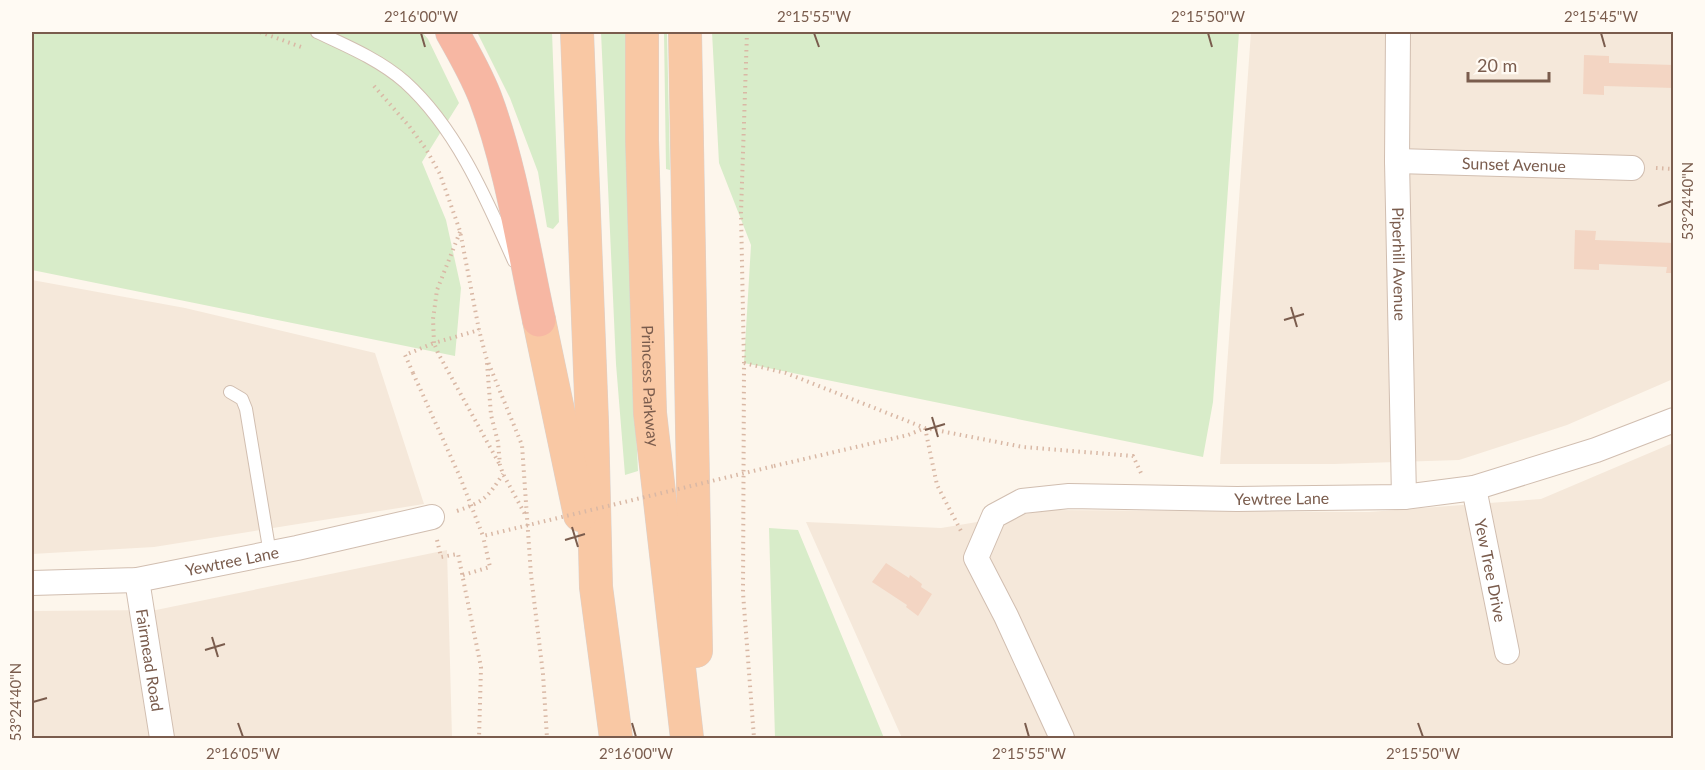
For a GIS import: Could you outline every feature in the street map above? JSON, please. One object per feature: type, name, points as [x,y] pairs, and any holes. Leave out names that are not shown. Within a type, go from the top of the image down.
[{"type":"highway","points":[[452,32],[484,95],[505,162],[596,587],[616,738]]},
{"type":"highway","points":[[577,32],[596,587]]},
{"type":"highway","name":"Princess Parkway","points":[[642,32],[642,140],[650,413],[687,738]]},
{"type":"highway","points":[[685,32],[698,738]]},
{"type":"street","name":"Piperhill Avenue","points":[[1398,32],[1397,161],[1404,497]]},
{"type":"street","name":"Sunset Avenue","points":[[1397,161],[1632,168]]},
{"type":"street","name":"Yewtree Lane","points":[[976,558],[993,516],[1023,501],[1069,496],[1237,499],[1404,497],[1474,488],[1596,450],[1674,420]]},
{"type":"street","name":"Yew Tree Drive","points":[[1474,488],[1507,652]]},
{"type":"street","name":"Yewtree Lane","points":[[32,583],[137,580],[270,554],[432,517]]},
{"type":"street","points":[[976,558],[1006,616],[1062,738]]},
{"type":"street","name":"Fairmead Road","points":[[137,580],[162,738]]},
{"type":"lane","points":[[318,32],[362,53],[404,81],[442,124],[499,226],[539,320]]},
{"type":"lane","points":[[230,392],[242,399],[246,409],[270,554]]},
{"type":"path","points":[[260,32],[312,51]]},
{"type":"path","points":[[747,32],[741,213],[744,363],[743,593],[754,738]]},
{"type":"path","points":[[368,82],[377,88],[426,149],[440,174],[460,231],[486,357],[522,445],[531,575],[543,674],[547,738]]},
{"type":"path","points":[[460,231],[437,290],[433,319],[434,343],[501,465]]},
{"type":"path","points":[[462,575],[490,567],[483,536],[460,477],[405,356],[434,343],[479,330]]},
{"type":"path","points":[[486,357],[491,416],[503,474],[528,519]]},
{"type":"path","points":[[744,363],[786,373],[925,428],[1023,447],[1133,456],[1152,498]]},
{"type":"path","points":[[483,536],[908,435],[925,428]]},
{"type":"path","points":[[925,428],[937,485],[976,558]]},
{"type":"path","points":[[479,738],[481,667],[458,554],[441,557],[432,517],[479,504],[491,494],[503,474]]},
{"type":"shaded area","points":[[1251,32],[1673,32],[1673,379],[1567,425],[1459,460],[1334,464],[1220,464]]},
{"type":"shaded area","points":[[32,280],[185,308],[375,353],[424,504],[154,547],[32,554]]},
{"type":"shaded area","points":[[1673,443],[1673,738],[902,738],[806,522],[941,528],[1049,510],[1369,512],[1541,499]]},
{"type":"shaded area","points":[[447,550],[452,738],[32,738],[32,611],[156,610]]},
{"type":"green space","points":[[32,32],[422,32],[428,39],[459,103],[422,162],[446,220],[461,288],[455,356],[32,270]]},
{"type":"green space","points":[[477,32],[552,32],[559,222],[553,229],[547,227],[538,172],[510,98]]},
{"type":"green space","points":[[601,32],[625,32],[633,365],[638,471],[625,475],[616,364]]},
{"type":"green space","points":[[664,32],[667,32],[670,170],[666,169]]},
{"type":"green space","points":[[712,32],[1239,32],[1213,402],[1203,457],[744,363],[751,245],[719,163]]},
{"type":"green space","points":[[769,528],[798,530],[884,738],[775,738]]},
{"type":"building","points":[[1584,55],[1609,56],[1609,63],[1674,65],[1674,88],[1604,86],[1604,95],[1583,94]]},
{"type":"building","points":[[1575,230],[1596,231],[1595,240],[1674,243],[1674,273],[1666,273],[1667,267],[1599,264],[1599,270],[1574,269]]},
{"type":"building","points":[[886,563],[909,578],[910,575],[922,584],[921,587],[932,594],[918,616],[906,607],[907,605],[872,582]]}]
